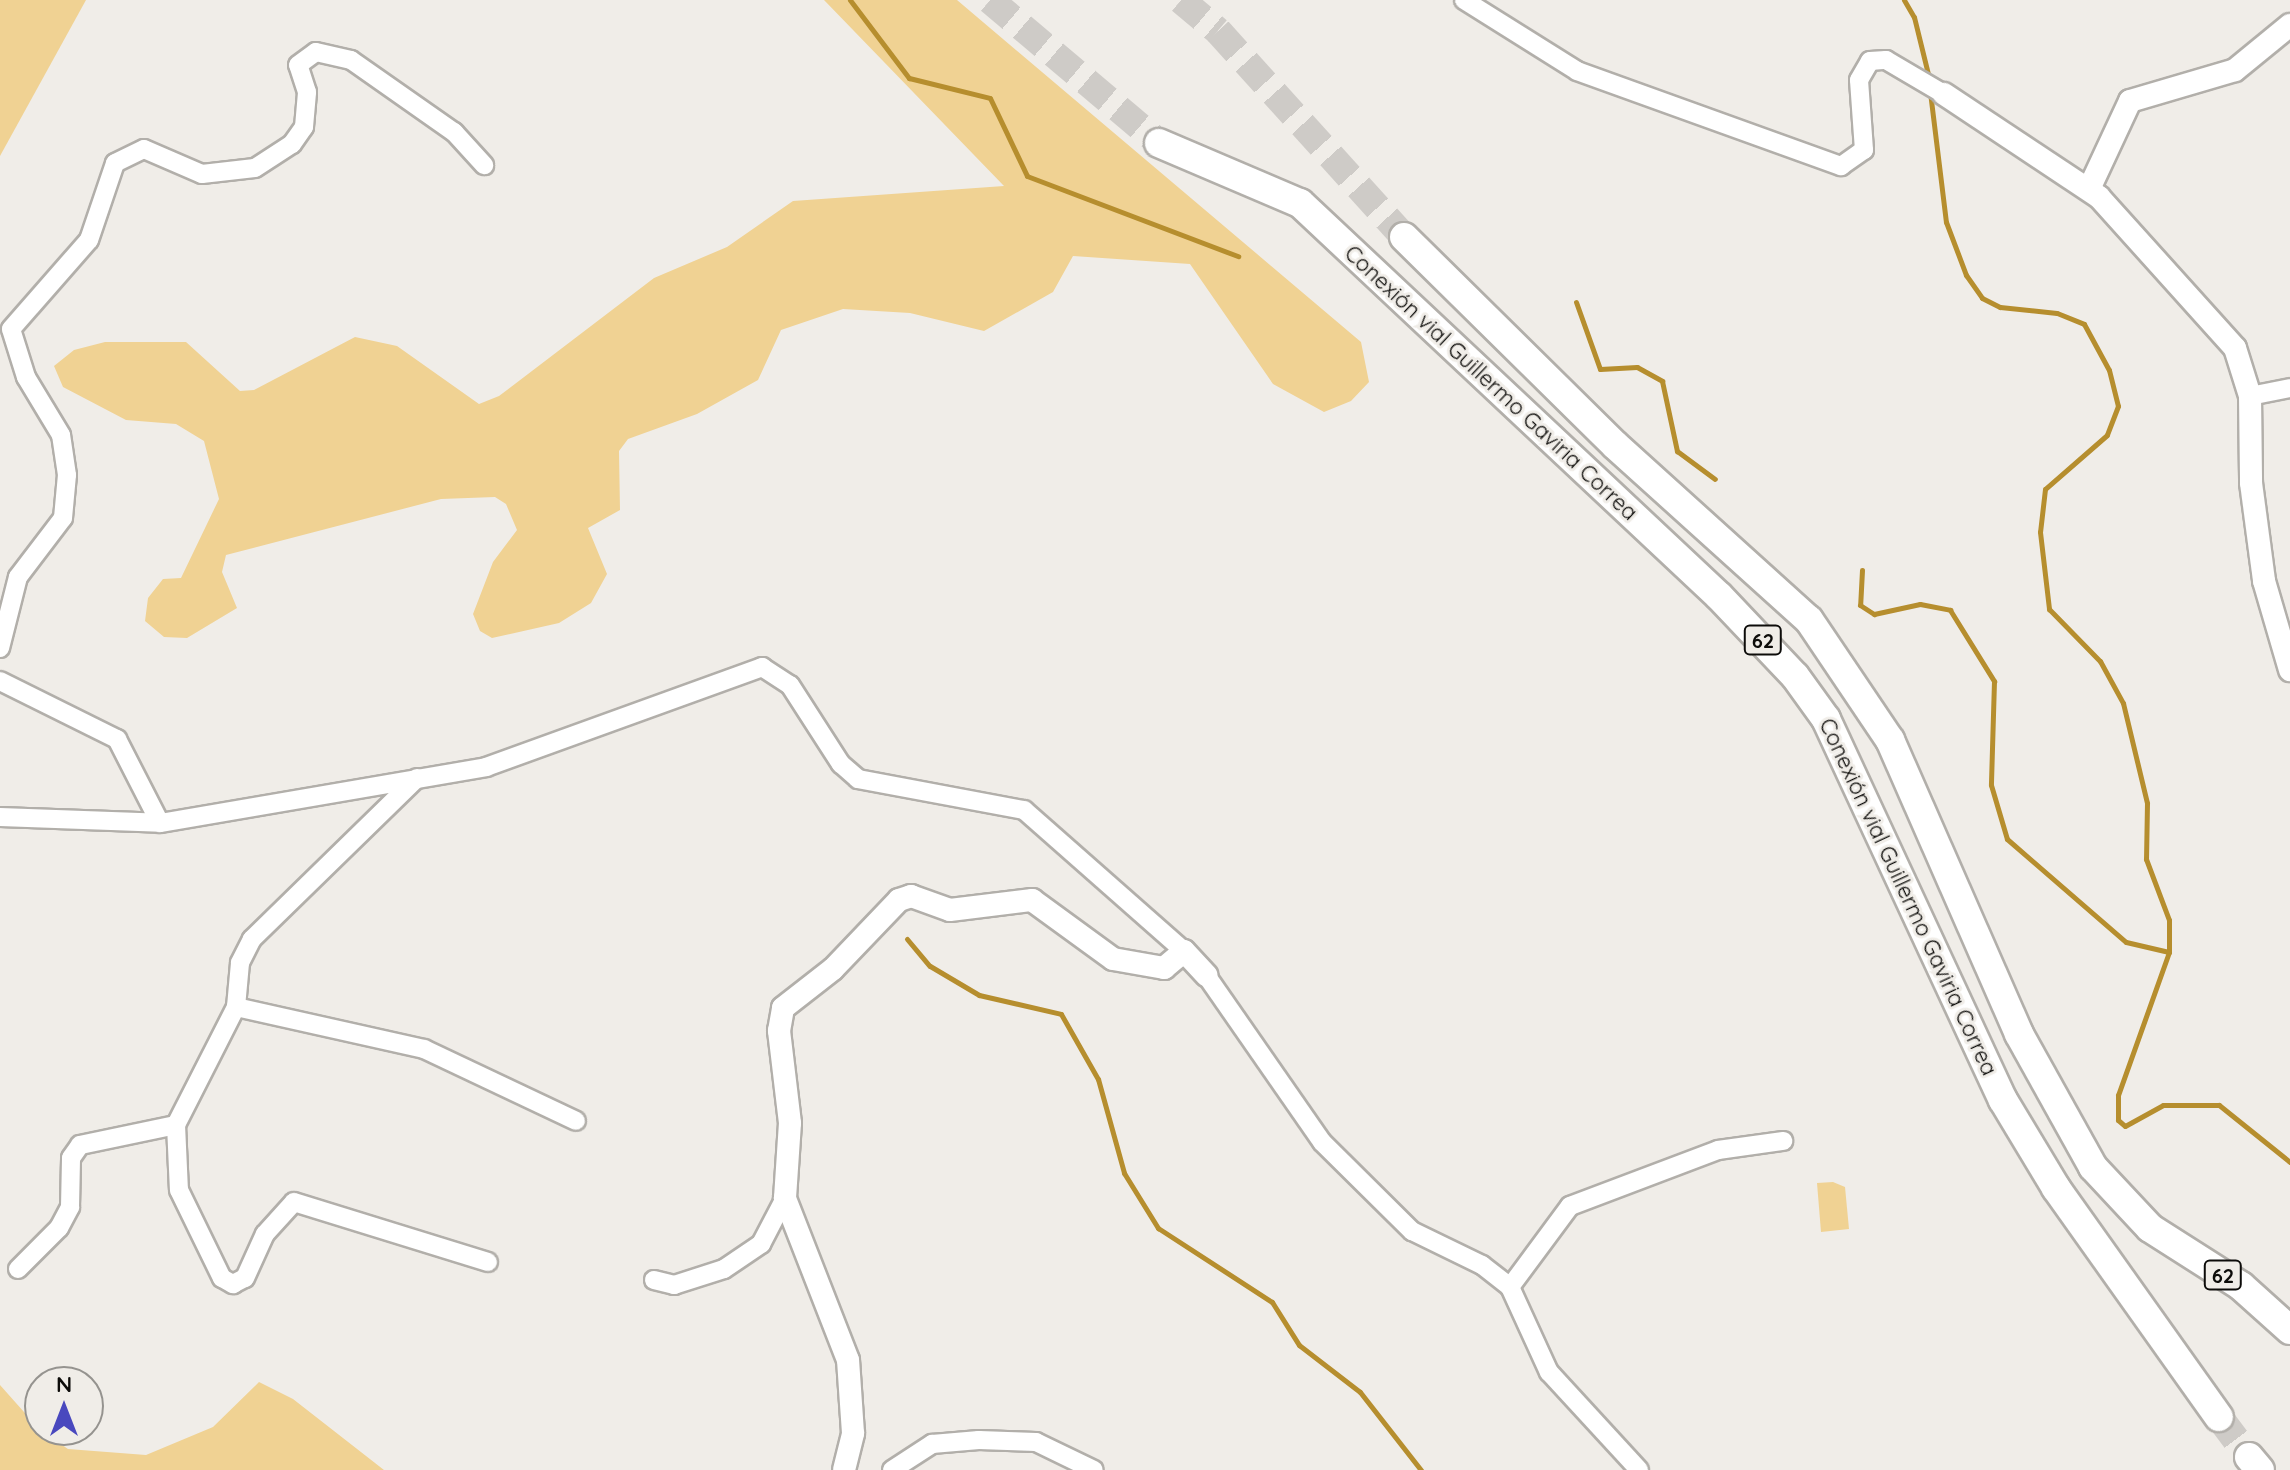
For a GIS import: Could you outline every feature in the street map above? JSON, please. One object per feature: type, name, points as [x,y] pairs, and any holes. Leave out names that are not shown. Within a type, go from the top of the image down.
[{"type":"highway","name":"Conexión vial Guillermo Gaviria Correa","points":[[1159,143],[1300,203],[1719,596],[1795,676],[1826,719],[2003,1100],[2056,1188],[2219,1417]]},
{"type":"highway","name":"Conexión vial Guillermo Gaviria Correa","points":[[1404,237],[1615,445],[1809,620],[1890,740],[2019,1034],[2093,1167],[2150,1228],[2241,1286],[2290,1330]]},
{"type":"street","points":[[1464,0],[1577,71],[1841,166],[1864,150],[1859,80],[1865,65],[1886,60],[2089,189],[2218,325],[2241,358],[2250,396],[2256,535],[2290,670]]},
{"type":"street","points":[[2089,189],[2130,101],[2235,70],[2290,25]]},
{"type":"street","points":[[0,648],[18,577],[63,518],[67,475],[61,435],[26,377],[11,329],[89,240],[115,163],[144,149],[202,174],[255,168],[292,144],[304,127],[307,92],[298,65],[316,52],[351,60],[454,132],[484,165]]},
{"type":"street","points":[[2250,396],[2290,388]]},
{"type":"street","points":[[0,659],[6,686],[117,739],[160,823]]},
{"type":"street","points":[[0,817],[160,823],[486,767],[762,667],[790,685],[841,764],[858,779],[1024,810],[1184,951],[1206,975],[1289,1102],[1391,1214],[1510,1287],[1549,1372],[1639,1470]]},
{"type":"street","points":[[417,778],[252,939],[240,963],[236,1007],[176,1125],[179,1190],[222,1278],[233,1284],[245,1278],[265,1234],[294,1202],[488,1262]]},
{"type":"street","points":[[654,1280],[674,1285],[724,1269],[761,1244],[785,1198],[790,1123],[780,1016],[899,900],[917,897],[959,910],[1021,897],[1113,959],[1164,968],[1184,951]]},
{"type":"street","points":[[236,1007],[424,1049],[576,1121]]},
{"type":"street","points":[[18,1269],[59,1228],[70,1207],[71,1158],[80,1145],[176,1125]]},
{"type":"street","points":[[1510,1287],[1570,1206],[1718,1150],[1783,1141]]},
{"type":"street","points":[[785,1198],[848,1360],[854,1397],[844,1470]]},
{"type":"street","points":[[892,1470],[932,1444],[979,1440],[1036,1442],[1094,1470]]},
{"type":"shaded area","points":[[0,0],[86,0],[0,156]]},
{"type":"shaded area","points":[[824,0],[957,0],[1361,342],[1369,382],[1351,401],[1324,412],[1273,384],[1190,264],[1073,256],[1053,292],[984,331],[910,313],[843,309],[781,330],[758,380],[697,414],[628,439],[619,451],[620,510],[588,528],[607,574],[591,603],[559,623],[492,638],[480,631],[473,614],[493,562],[517,530],[506,504],[495,497],[441,499],[226,555],[222,572],[237,608],[187,638],[164,637],[145,621],[148,598],[163,579],[181,578],[219,499],[204,441],[176,424],[126,420],[63,387],[54,366],[74,350],[105,342],[186,342],[240,391],[254,390],[355,337],[397,346],[479,404],[499,396],[654,278],[727,247],[793,201],[1004,186]]},
{"type":"shaded area","points":[[1833,1182],[1845,1187],[1849,1229],[1821,1232],[1817,1183]]},
{"type":"shaded area","points":[[259,1382],[293,1399],[384,1470],[0,1470],[0,1385],[24,1412],[24,1446],[64,1446],[68,1449],[146,1455],[213,1427]]},
{"type":"waterway","points":[[850,0],[909,78],[990,98],[1027,176],[1238,256]]},
{"type":"waterway","points":[[1904,0],[1914,17],[1929,78]]},
{"type":"waterway","points":[[1930,92],[1946,222],[1966,275],[1982,298],[2000,307],[2057,313],[2084,324],[2109,370],[2118,406],[2107,435],[2045,489],[2040,532],[2049,609],[2100,661],[2123,703],[2147,803],[2146,859],[2169,920],[2169,952],[2118,1095],[2118,1120],[2125,1126],[2163,1105],[2219,1105],[2290,1162]]},
{"type":"waterway","points":[[1576,302],[1600,369],[1637,367],[1662,381],[1677,451],[1715,479]]},
{"type":"waterway","points":[[1862,570],[1860,605],[1874,614],[1920,604],[1950,610],[1994,681],[1991,785],[2007,839],[2126,942],[2169,952]]},
{"type":"waterway","points":[[907,939],[930,966],[979,995],[1061,1014],[1098,1079],[1124,1173],[1158,1228],[1272,1302],[1299,1345],[1360,1392],[1421,1470]]},
{"type":"tunnel","points":[[990,0],[1159,143]]},
{"type":"tunnel","points":[[1181,0],[1218,31],[1404,237]]},
{"type":"tunnel","points":[[2219,1417],[2249,1457]]}]
